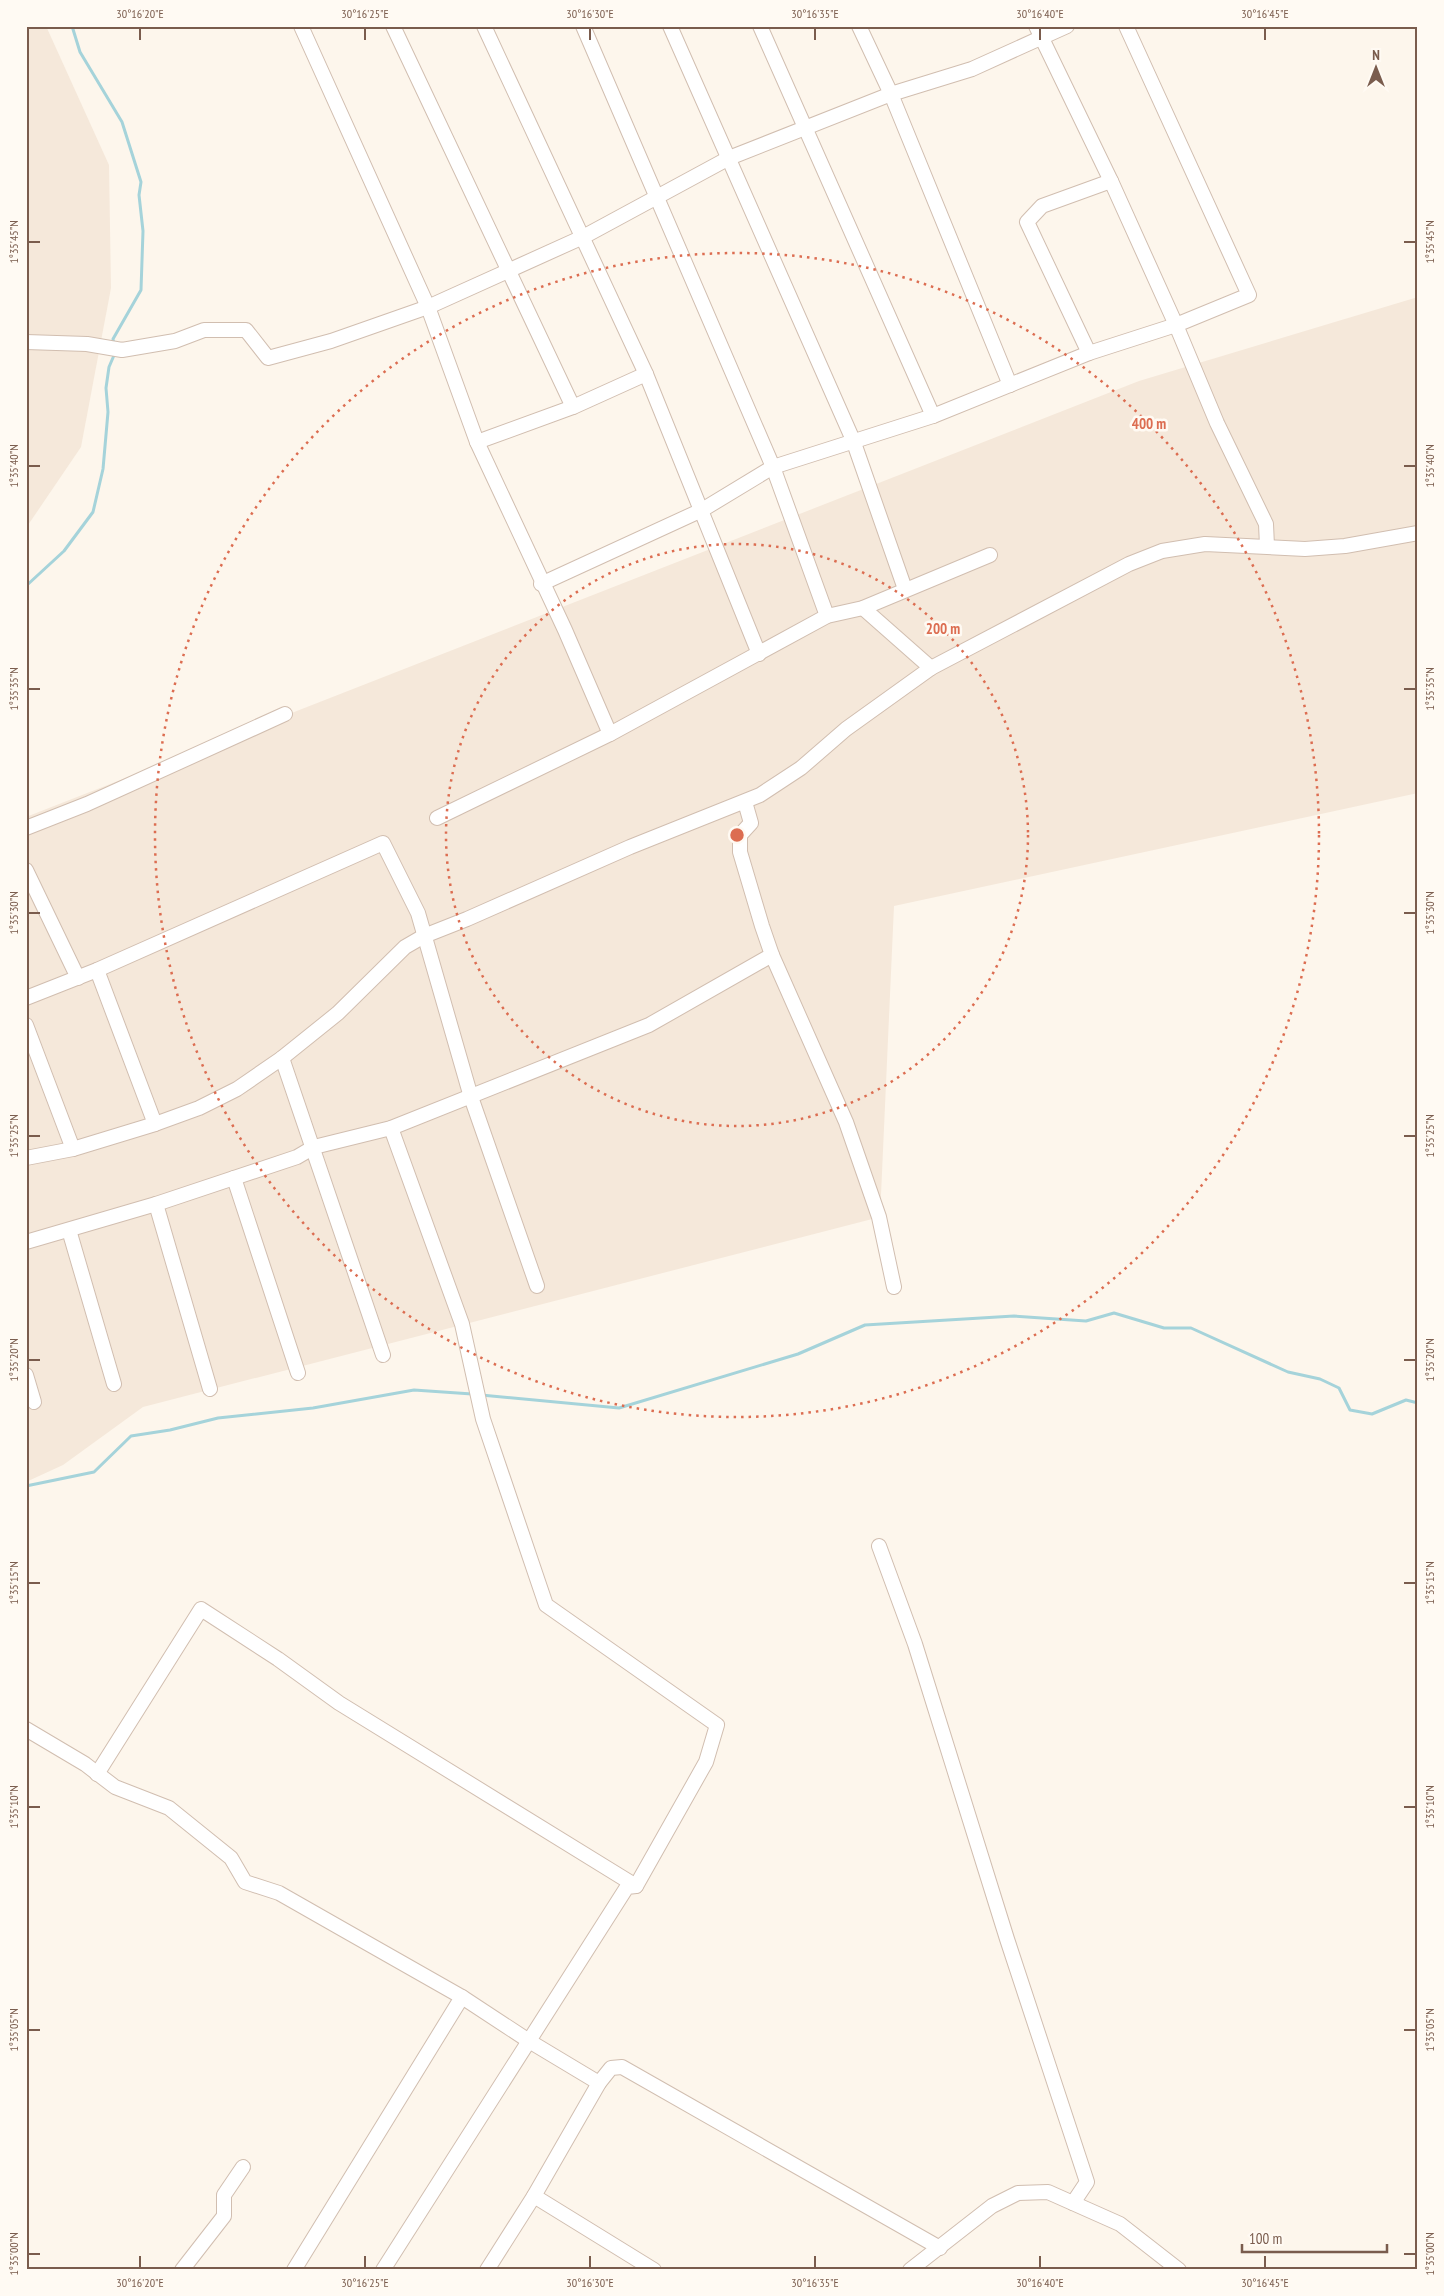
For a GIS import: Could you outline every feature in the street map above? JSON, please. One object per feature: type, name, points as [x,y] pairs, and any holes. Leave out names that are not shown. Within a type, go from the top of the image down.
[{"type":"street","points":[[301,26],[428,307],[477,442],[541,584],[565,630],[610,734]]},
{"type":"street","points":[[393,26],[573,407]]},
{"type":"street","points":[[484,26],[646,374],[759,654]]},
{"type":"street","points":[[583,26],[773,467],[827,616]]},
{"type":"street","points":[[670,26],[853,440],[905,589]]},
{"type":"street","points":[[760,26],[933,416]]},
{"type":"street","points":[[859,26],[891,94],[1010,384]]},
{"type":"street","points":[[26,342],[87,344],[122,350],[174,341],[204,330],[246,330],[268,358],[331,341],[428,307],[583,237],[729,158],[891,94],[972,68],[1039,32],[1067,26]]},
{"type":"street","points":[[541,584],[702,510],[773,467],[933,416],[1089,353],[1176,325],[1249,295],[1126,26]]},
{"type":"street","points":[[1039,32],[1111,181],[1176,325],[1217,424],[1266,524],[1267,546]]},
{"type":"street","points":[[1089,353],[1027,222],[1042,206],[1111,181]]},
{"type":"street","points":[[477,442],[573,407],[646,374]]},
{"type":"street","points":[[26,1158],[73,1148],[155,1124],[200,1108],[237,1089],[282,1058],[338,1013],[405,947],[424,936],[467,919],[630,846],[744,802],[801,768],[846,729],[931,668],[1129,564],[1162,551],[1205,544],[1305,548],[1346,546],[1418,533]]},
{"type":"street","points":[[436,818],[610,734],[827,616],[863,608],[905,589],[990,556]]},
{"type":"street","points":[[863,608],[931,668]]},
{"type":"street","points":[[26,828],[87,804],[285,714]]},
{"type":"street","points":[[744,802],[751,823],[740,835],[740,852],[772,956],[846,1122],[879,1217],[894,1287]]},
{"type":"street","points":[[26,998],[97,970],[383,843],[418,913],[470,1097],[537,1286]]},
{"type":"street","points":[[26,870],[78,978]]},
{"type":"street","points":[[26,1242],[156,1204],[297,1157],[314,1147],[391,1128],[649,1025],[772,956]]},
{"type":"street","points":[[97,970],[155,1124]]},
{"type":"street","points":[[26,1025],[31,1052],[73,1148]]},
{"type":"street","points":[[282,1058],[314,1147],[383,1355]]},
{"type":"street","points":[[391,1128],[462,1324],[483,1419],[546,1605],[717,1725],[706,1762],[636,1886]]},
{"type":"street","points":[[234,1178],[298,1373]]},
{"type":"street","points":[[156,1204],[210,1389]]},
{"type":"street","points":[[69,1230],[114,1384]]},
{"type":"street","points":[[26,1375],[34,1402]]},
{"type":"street","points":[[879,1546],[915,1644],[1007,1939],[1087,2182],[1073,2204]]},
{"type":"street","points":[[98,1774],[201,1609],[278,1659],[339,1703],[636,1886]]},
{"type":"street","points":[[26,1729],[85,1764],[115,1787],[169,1808],[231,1858],[245,1882],[279,1893],[462,1997],[528,2041],[599,2083]]},
{"type":"street","points":[[383,2270],[627,1887],[636,1886]]},
{"type":"street","points":[[294,2270],[462,1997]]},
{"type":"street","points":[[487,2270],[534,2196],[599,2083],[611,2068],[622,2067],[940,2248]]},
{"type":"street","points":[[186,2268],[224,2216],[224,2195],[242,2167]]},
{"type":"street","points":[[910,2270],[992,2206],[1018,2193],[1048,2192],[1120,2224],[1179,2270]]},
{"type":"street","points":[[534,2196],[654,2270]]},
{"type":"shaded area","points":[[26,26],[46,26],[109,165],[111,288],[81,447],[26,528]]},
{"type":"shaded area","points":[[1418,297],[1418,793],[894,906],[880,1217],[143,1407],[63,1465],[26,1482],[26,817],[1139,381]]},
{"type":"waterway","points":[[72,26],[80,52],[122,122],[141,182],[139,195],[143,231],[141,290],[113,339],[114,345]]},
{"type":"waterway","points":[[26,586],[64,551],[93,512],[103,469],[108,412],[106,388],[109,367],[115,353]]},
{"type":"waterway","points":[[481,1395],[619,1408],[798,1354],[865,1325],[1014,1316],[1086,1321],[1114,1313],[1164,1328],[1191,1328],[1288,1372],[1320,1379],[1339,1388],[1350,1410],[1372,1414],[1406,1400],[1418,1403]]},
{"type":"waterway","points":[[26,1486],[94,1472],[131,1436],[170,1430],[218,1418],[313,1408],[414,1390],[472,1394]]}]
